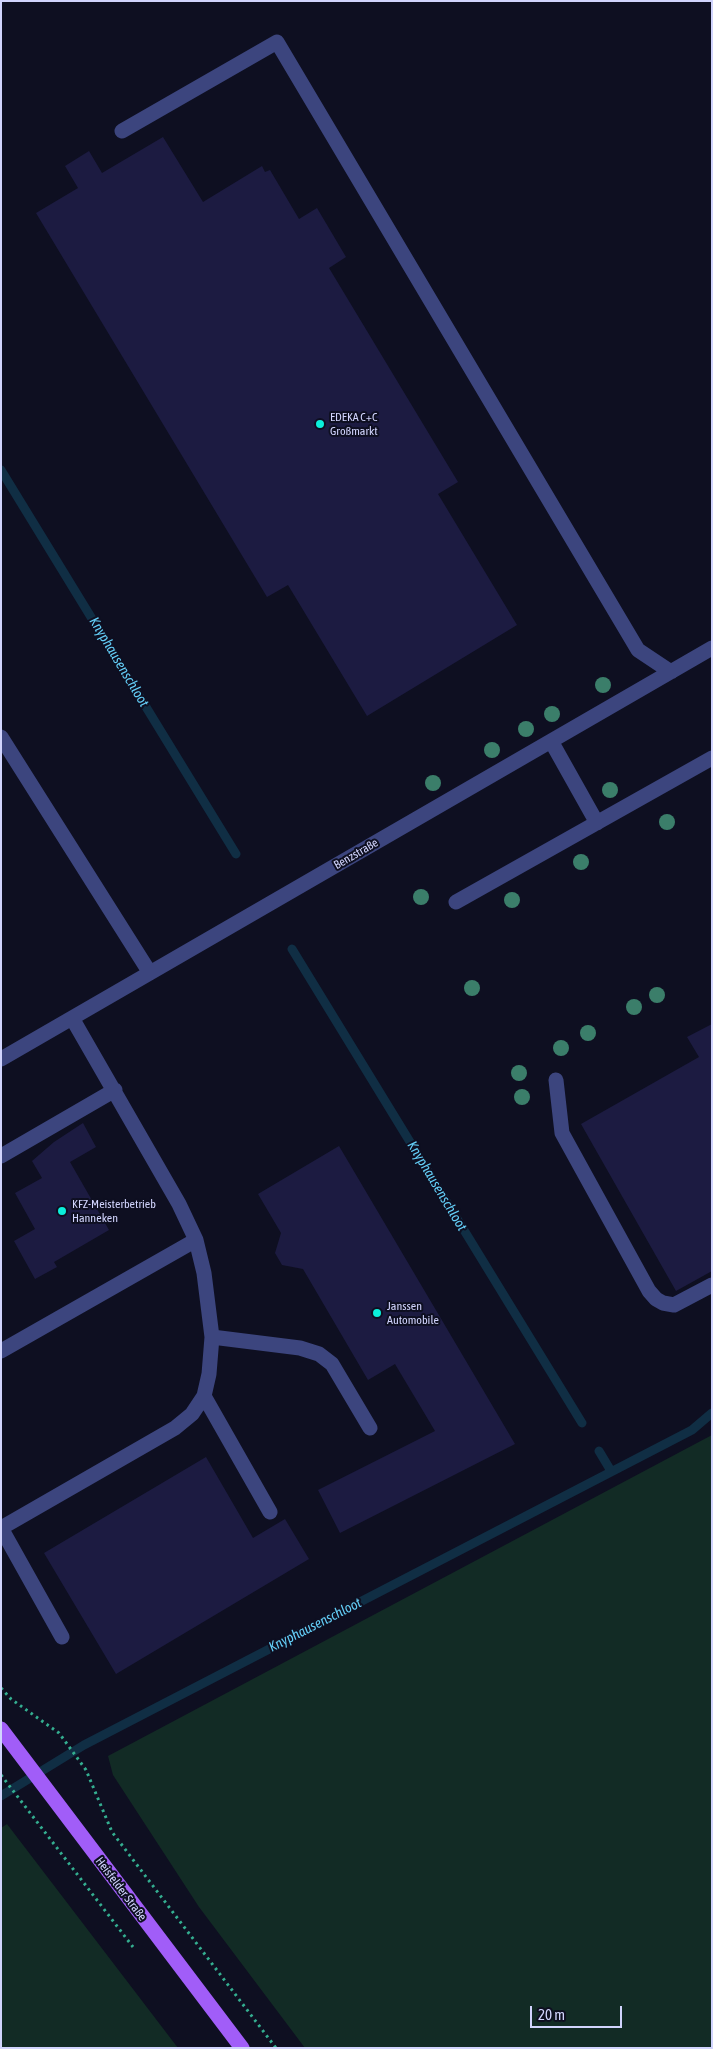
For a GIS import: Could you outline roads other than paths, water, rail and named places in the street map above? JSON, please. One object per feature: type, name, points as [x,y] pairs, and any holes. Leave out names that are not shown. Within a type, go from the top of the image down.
[{"type":"main road","name":"Heisfelder Straße","points":[[5,1734],[242,2048]]},
{"type":"street","points":[[122,131],[277,42],[638,650],[671,672]]},
{"type":"street","name":"Benzstraße","points":[[1,1059],[712,648]]},
{"type":"street","points":[[1,737],[150,974]]},
{"type":"street","points":[[550,741],[597,823]]},
{"type":"street","points":[[456,902],[712,758]]},
{"type":"street","points":[[62,1637],[1,1528],[175,1428],[192,1414],[204,1396],[209,1374],[212,1337],[204,1273],[196,1240],[180,1204],[72,1018]]},
{"type":"street","points":[[556,1080],[562,1132],[649,1291],[656,1299],[664,1303],[674,1304],[712,1285]]},
{"type":"street","points":[[1,1156],[115,1090]]},
{"type":"street","points":[[1,1352],[196,1240]]},
{"type":"street","points":[[212,1337],[300,1348],[319,1354],[332,1364],[370,1428]]},
{"type":"street","points":[[204,1396],[270,1512]]},
{"type":"waterway","name":"Knyphausenschloot","points":[[1,470],[236,854]]},
{"type":"waterway","name":"Knyphausenschloot","points":[[292,949],[582,1423]]},
{"type":"waterway","name":"Knyphausenschloot","points":[[1,1796],[84,1745],[692,1430],[712,1413]]},
{"type":"waterway","name":"Knyphausenschloot","points":[[599,1451],[611,1471]]},
{"type":"place","name":"EDEKA C+C Großmarkt","points":[[320,424]]},
{"type":"place","name":"KFZ-Meisterbetrieb Hanneken","points":[[62,1211]]},
{"type":"place","name":"Janssen Automobile","points":[[377,1313]]}]
